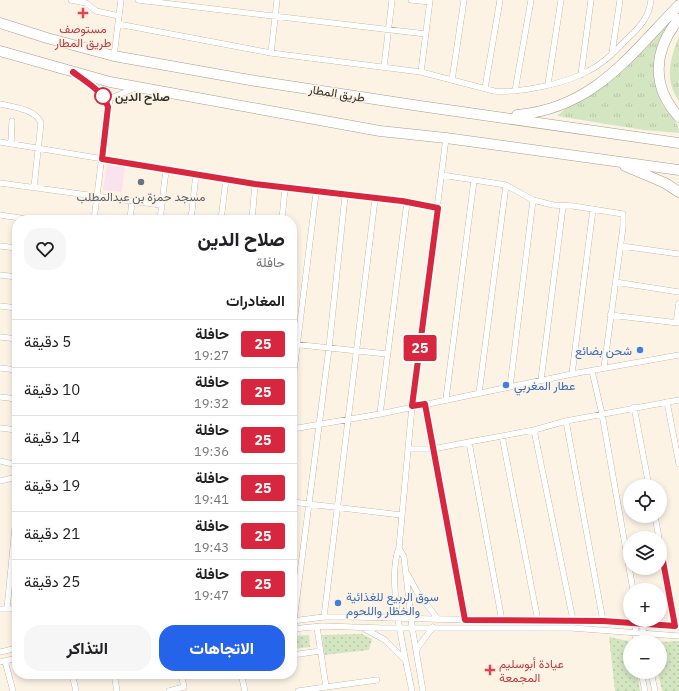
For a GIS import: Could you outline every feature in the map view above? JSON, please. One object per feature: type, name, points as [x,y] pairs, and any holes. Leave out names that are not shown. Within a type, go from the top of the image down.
[{"type":"highway","points":[[499,117],[543,112],[583,96],[601,84],[679,5]]},
{"type":"highway","points":[[679,19],[667,36],[661,50],[658,66],[659,83],[663,94],[679,117]]},
{"type":"highway","name":"طريق المطار","points":[[0,22],[47,38],[114,56],[271,83],[679,142]]},
{"type":"highway","points":[[0,51],[110,82],[141,86],[217,102],[380,131],[446,138],[679,170]]},
{"type":"highway","points":[[614,161],[665,183],[679,192]]},
{"type":"street","points":[[71,0],[87,2],[96,11],[119,16]]},
{"type":"street","points":[[114,56],[121,0]]},
{"type":"street","points":[[138,0],[426,34]]},
{"type":"street","points":[[271,53],[277,0]]},
{"type":"street","points":[[384,67],[392,0]]},
{"type":"street","points":[[411,0],[430,1],[421,72]]},
{"type":"street","points":[[452,80],[464,0]]},
{"type":"street","points":[[485,88],[500,0]]},
{"type":"street","points":[[515,91],[531,0]]},
{"type":"street","points":[[548,84],[561,0]]},
{"type":"street","points":[[581,75],[591,0]]},
{"type":"street","points":[[612,54],[620,0]]},
{"type":"street","points":[[118,24],[271,53],[421,72],[494,91],[515,91],[581,75],[612,54],[643,23],[650,9],[651,0]]},
{"type":"street","points":[[73,72],[100,93],[106,100],[108,107]]},
{"type":"street","points":[[95,215],[108,107],[111,98],[115,95],[141,86]]},
{"type":"street","points":[[0,104],[20,108],[39,118],[41,126],[40,149],[34,187]]},
{"type":"street","points":[[11,144],[12,122]]},
{"type":"street","points":[[412,691],[399,628],[394,558],[399,548],[412,406],[446,138]]},
{"type":"street","points":[[0,142],[255,184],[345,196],[407,202],[438,208]]},
{"type":"street","points":[[160,215],[166,170]]},
{"type":"street","points":[[192,215],[196,174]]},
{"type":"street","points":[[442,175],[506,185],[533,200],[563,206],[623,214],[621,246],[610,315],[604,368]]},
{"type":"street","points":[[222,215],[226,179]]},
{"type":"street","points":[[446,400],[474,180]]},
{"type":"street","points":[[0,183],[161,205]]},
{"type":"street","points":[[252,215],[255,184]]},
{"type":"street","points":[[479,392],[506,185]]},
{"type":"street","points":[[282,215],[285,188]]},
{"type":"street","points":[[297,330],[316,192]]},
{"type":"street","points":[[297,591],[329,348],[345,196]]},
{"type":"street","points":[[324,617],[375,199]]},
{"type":"street","points":[[510,387],[533,200]]},
{"type":"street","points":[[131,215],[132,201]]},
{"type":"street","points":[[380,414],[407,202]]},
{"type":"street","points":[[541,380],[563,206]]},
{"type":"street","points":[[572,374],[593,209]]},
{"type":"street","points":[[0,216],[12,217]]},
{"type":"street","points":[[0,246],[12,247]]},
{"type":"street","points":[[621,246],[679,254]]},
{"type":"street","points":[[0,275],[12,277]]},
{"type":"street","points":[[615,282],[679,292]]},
{"type":"street","points":[[610,315],[677,323],[679,303]]},
{"type":"street","points":[[0,306],[12,307]]},
{"type":"street","points":[[0,337],[12,338]]},
{"type":"street","points":[[297,344],[387,354]]},
{"type":"street","points":[[297,429],[380,414],[479,392],[592,370],[679,355]]},
{"type":"street","points":[[0,368],[12,369]]},
{"type":"street","points":[[592,370],[602,414],[632,583]]},
{"type":"street","points":[[0,397],[12,398]]},
{"type":"street","points":[[408,449],[433,449],[534,430],[566,421],[634,407],[679,400]]},
{"type":"street","points":[[667,402],[679,464]]},
{"type":"street","points":[[425,404],[465,620]]},
{"type":"street","points":[[634,407],[648,479]]},
{"type":"street","points":[[566,421],[603,621]]},
{"type":"street","points":[[0,428],[12,429]]},
{"type":"street","points":[[534,430],[573,620]]},
{"type":"street","points":[[502,436],[538,621]]},
{"type":"street","points":[[469,442],[502,621]]},
{"type":"street","points":[[0,461],[12,464]]},
{"type":"street","points":[[0,480],[12,478]]},
{"type":"street","points":[[297,503],[401,515]]},
{"type":"street","points":[[399,548],[404,557],[412,627],[423,691]]},
{"type":"street","points":[[8,609],[12,564]]},
{"type":"street","points":[[406,572],[417,592],[438,619]]},
{"type":"street","points":[[666,575],[677,625],[667,624]]},
{"type":"street","points":[[0,609],[12,609]]},
{"type":"street","points":[[297,620],[324,617],[398,620],[623,621]]},
{"type":"street","points":[[297,629],[317,627],[572,628],[679,636]]},
{"type":"street","points":[[317,627],[326,687]]},
{"type":"street","points":[[634,627],[635,635]]},
{"type":"street","points":[[642,627],[644,633]]},
{"type":"street","points":[[363,628],[385,640],[401,655],[406,662]]},
{"type":"street","points":[[416,650],[433,628]]},
{"type":"street","points":[[0,652],[12,649]]},
{"type":"street","points":[[297,654],[320,651]]},
{"type":"street","points":[[3,661],[13,691]]},
{"type":"street","points":[[73,679],[76,691]]},
{"type":"street","points":[[115,679],[117,691]]},
{"type":"street","points":[[169,691],[184,687],[182,679]]},
{"type":"street","points":[[242,679],[245,691]]},
{"type":"street","points":[[642,679],[645,691]]},
{"type":"street","points":[[652,679],[655,691]]},
{"type":"street","points":[[298,691],[326,687],[338,688],[377,680]]},
{"type":"shaded area","points":[[107,164],[125,166],[122,192],[103,190]]},
{"type":"green space","points":[[675,17],[657,52],[654,70],[661,102],[675,121],[679,129],[679,133],[644,130],[557,116],[564,110],[590,96],[608,82]]},
{"type":"green space","points":[[679,37],[679,101],[671,85],[670,69],[673,53]]},
{"type":"green space","points":[[362,634],[372,639],[369,650],[324,655],[322,635]]},
{"type":"green space","points":[[309,635],[310,647],[297,648],[297,636]]},
{"type":"green space","points":[[609,637],[623,640],[623,679],[638,679],[640,691],[615,691]]},
{"type":"green space","points":[[679,641],[679,691],[662,691],[659,679],[667,679],[667,642]]},
{"type":"bus line","name":"25","points":[[73,72],[92,86],[106,100],[108,107],[102,159],[255,184],[345,196],[402,201],[438,208],[412,406],[425,404],[465,620],[573,620],[675,626],[666,575]]},
{"type":"place","name":"مستوصف طريق المطار","points":[[83,13]]},
{"type":"place","name":"صلاح الدين","points":[[103,96]]},
{"type":"place","name":"مسجد حمزة بن عبدالمطلب","points":[[141,182]]},
{"type":"place","name":"شحن بضائع","points":[[640,350]]},
{"type":"place","name":"عطار المغربي","points":[[506,385]]},
{"type":"place","name":"سوق الربيع للغذائية والخظار واللحوم","points":[[338,603]]},
{"type":"place","name":"عيادة أبوسليم المجمعة","points":[[490,670]]}]
